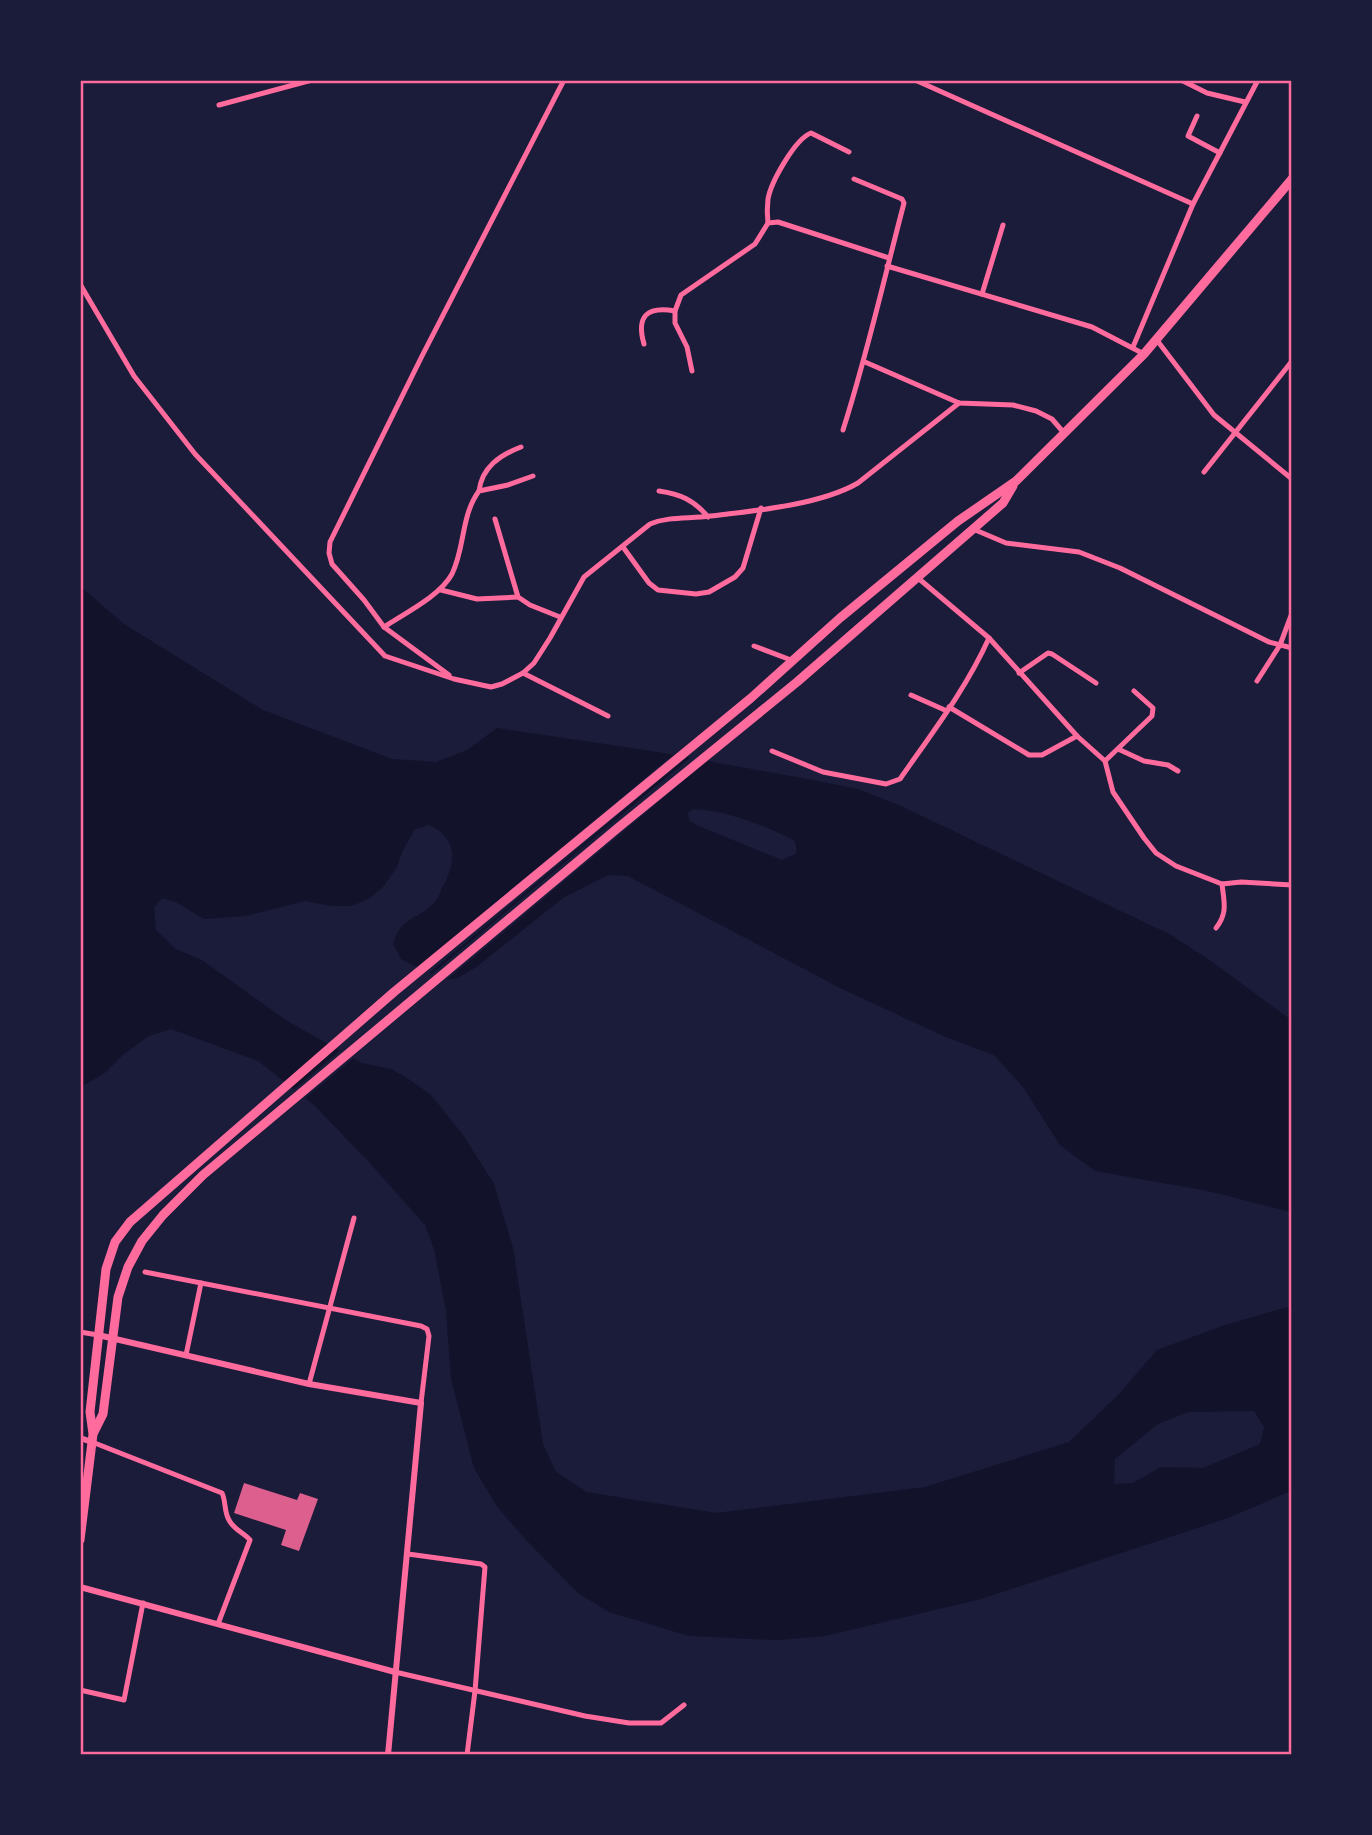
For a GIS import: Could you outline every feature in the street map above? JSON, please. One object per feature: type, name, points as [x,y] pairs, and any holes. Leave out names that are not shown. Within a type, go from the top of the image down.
[{"type":"highway","points":[[80,1540],[92,1438],[90,1412],[106,1269],[115,1242],[141,1209],[394,992],[751,698],[791,660],[958,521],[1016,481],[1144,354],[1292,179]]},
{"type":"highway","points":[[92,1438],[103,1414],[118,1297],[134,1254],[157,1221],[203,1175],[709,752],[797,682],[918,578],[1003,502],[1016,481]]},
{"type":"street","points":[[219,105],[312,80]]},
{"type":"street","points":[[454,679],[384,627],[332,564],[330,542],[564,80]]},
{"type":"street","points":[[915,80],[1194,204]]},
{"type":"street","points":[[1181,80],[1207,93],[1245,102]]},
{"type":"street","points":[[1133,347],[1194,204],[1258,80]]},
{"type":"street","points":[[1197,116],[1188,136],[1220,153]]},
{"type":"street","points":[[692,371],[687,347],[675,323],[675,311],[681,295],[755,244],[768,223],[768,198],[774,181],[802,138],[811,133],[849,152]]},
{"type":"street","points":[[843,430],[865,362],[903,201],[854,178]]},
{"type":"street","points":[[768,223],[778,222],[890,258]]},
{"type":"street","points":[[982,294],[1003,225]]},
{"type":"street","points":[[887,266],[1092,327],[1144,354]]},
{"type":"street","points":[[80,284],[134,376],[195,454],[385,656],[454,679],[496,687],[523,673],[551,638],[583,577],[650,523],[708,517],[825,497],[849,488],[959,403]]},
{"type":"street","points":[[644,344],[641,332],[643,319],[648,312],[655,309],[675,311]]},
{"type":"street","points":[[1156,339],[1214,415],[1292,479]]},
{"type":"street","points":[[1204,472],[1292,361]]},
{"type":"street","points":[[865,362],[959,403],[1013,405],[1036,411],[1052,419],[1065,433]]},
{"type":"street","points":[[384,627],[441,590],[453,572],[470,507],[487,467],[504,454],[521,447]]},
{"type":"street","points":[[479,491],[533,476]]},
{"type":"street","points":[[659,491],[688,498],[708,517]]},
{"type":"street","points":[[623,547],[649,583],[658,590],[696,594],[709,592],[735,577],[743,568],[761,508]]},
{"type":"street","points":[[495,519],[518,597]]},
{"type":"street","points":[[973,529],[1006,543],[1079,552],[1120,568],[1280,645],[1292,648]]},
{"type":"street","points":[[918,578],[989,638],[1077,736],[1105,761],[1113,792],[1156,853],[1176,866],[1222,884],[1241,882],[1292,885]]},
{"type":"street","points":[[441,590],[477,599],[518,597],[561,618]]},
{"type":"street","points":[[1257,681],[1280,645],[1292,613]]},
{"type":"street","points":[[772,751],[823,772],[886,784],[900,779],[976,666],[989,638]]},
{"type":"street","points":[[754,646],[791,660]]},
{"type":"street","points":[[1019,673],[1048,653],[1096,683]]},
{"type":"street","points":[[523,673],[608,716]]},
{"type":"street","points":[[1105,761],[1152,716],[1153,708],[1134,691]]},
{"type":"street","points":[[911,695],[948,710],[1029,755],[1042,755],[1077,736]]},
{"type":"street","points":[[1118,749],[1144,761],[1168,765],[1178,771]]},
{"type":"street","points":[[1216,928],[1224,918],[1225,911],[1222,884]]},
{"type":"street","points":[[309,1384],[354,1218]]},
{"type":"street","points":[[145,1272],[427,1329],[429,1336],[388,1755]]},
{"type":"street","points":[[186,1355],[201,1283]]},
{"type":"street","points":[[80,1332],[309,1384],[421,1403]]},
{"type":"street","points":[[80,1438],[92,1438],[222,1493],[232,1526],[250,1540],[218,1624]]},
{"type":"street","points":[[408,1554],[481,1564],[485,1567],[467,1755]]},
{"type":"street","points":[[80,1587],[395,1672],[585,1716],[646,1724],[661,1723],[684,1705]]},
{"type":"street","points":[[80,1690],[124,1700],[143,1603]]},
{"type":"shaded area","points":[[81,587],[124,624],[263,710],[392,759],[436,762],[467,750],[497,728],[652,751],[858,789],[901,806],[1171,935],[1291,1020],[1291,1212],[1208,1191],[1095,1171],[1060,1145],[1023,1087],[994,1055],[948,1038],[842,989],[628,876],[608,875],[563,898],[475,968],[457,978],[444,980],[402,960],[393,944],[401,927],[428,909],[435,901],[447,879],[452,861],[450,844],[439,830],[429,825],[415,829],[396,869],[383,887],[370,898],[352,906],[331,906],[305,901],[246,916],[204,919],[176,902],[162,898],[154,907],[156,930],[176,949],[202,960],[287,1021],[362,1063],[391,1069],[410,1080],[431,1095],[463,1135],[494,1184],[513,1248],[543,1444],[556,1472],[587,1492],[716,1513],[925,1487],[1069,1442],[1118,1395],[1157,1350],[1225,1325],[1291,1306],[1291,1491],[1228,1518],[981,1599],[825,1636],[777,1640],[689,1636],[609,1612],[578,1593],[528,1542],[498,1508],[474,1468],[451,1379],[446,1311],[434,1249],[425,1225],[314,1105],[258,1061],[171,1029],[149,1036],[125,1053],[106,1072],[81,1087]],"holes":[[[693,809],[732,816],[772,830],[795,841],[797,853],[782,860],[701,827],[689,821],[688,813]],[[1254,1411],[1264,1427],[1260,1444],[1203,1468],[1161,1467],[1133,1483],[1114,1484],[1115,1459],[1158,1424],[1188,1412]]]},
{"type":"pier","points":[[676,752],[691,754],[427,975],[415,970]]},
{"type":"pier","points":[[693,755],[711,758],[443,983],[429,976]]},
{"type":"pier","points":[[343,1048],[356,1056],[302,1101],[291,1092]]},
{"type":"building","points":[[244,1483],[297,1500],[300,1493],[318,1499],[299,1551],[281,1545],[286,1530],[234,1513]]}]
